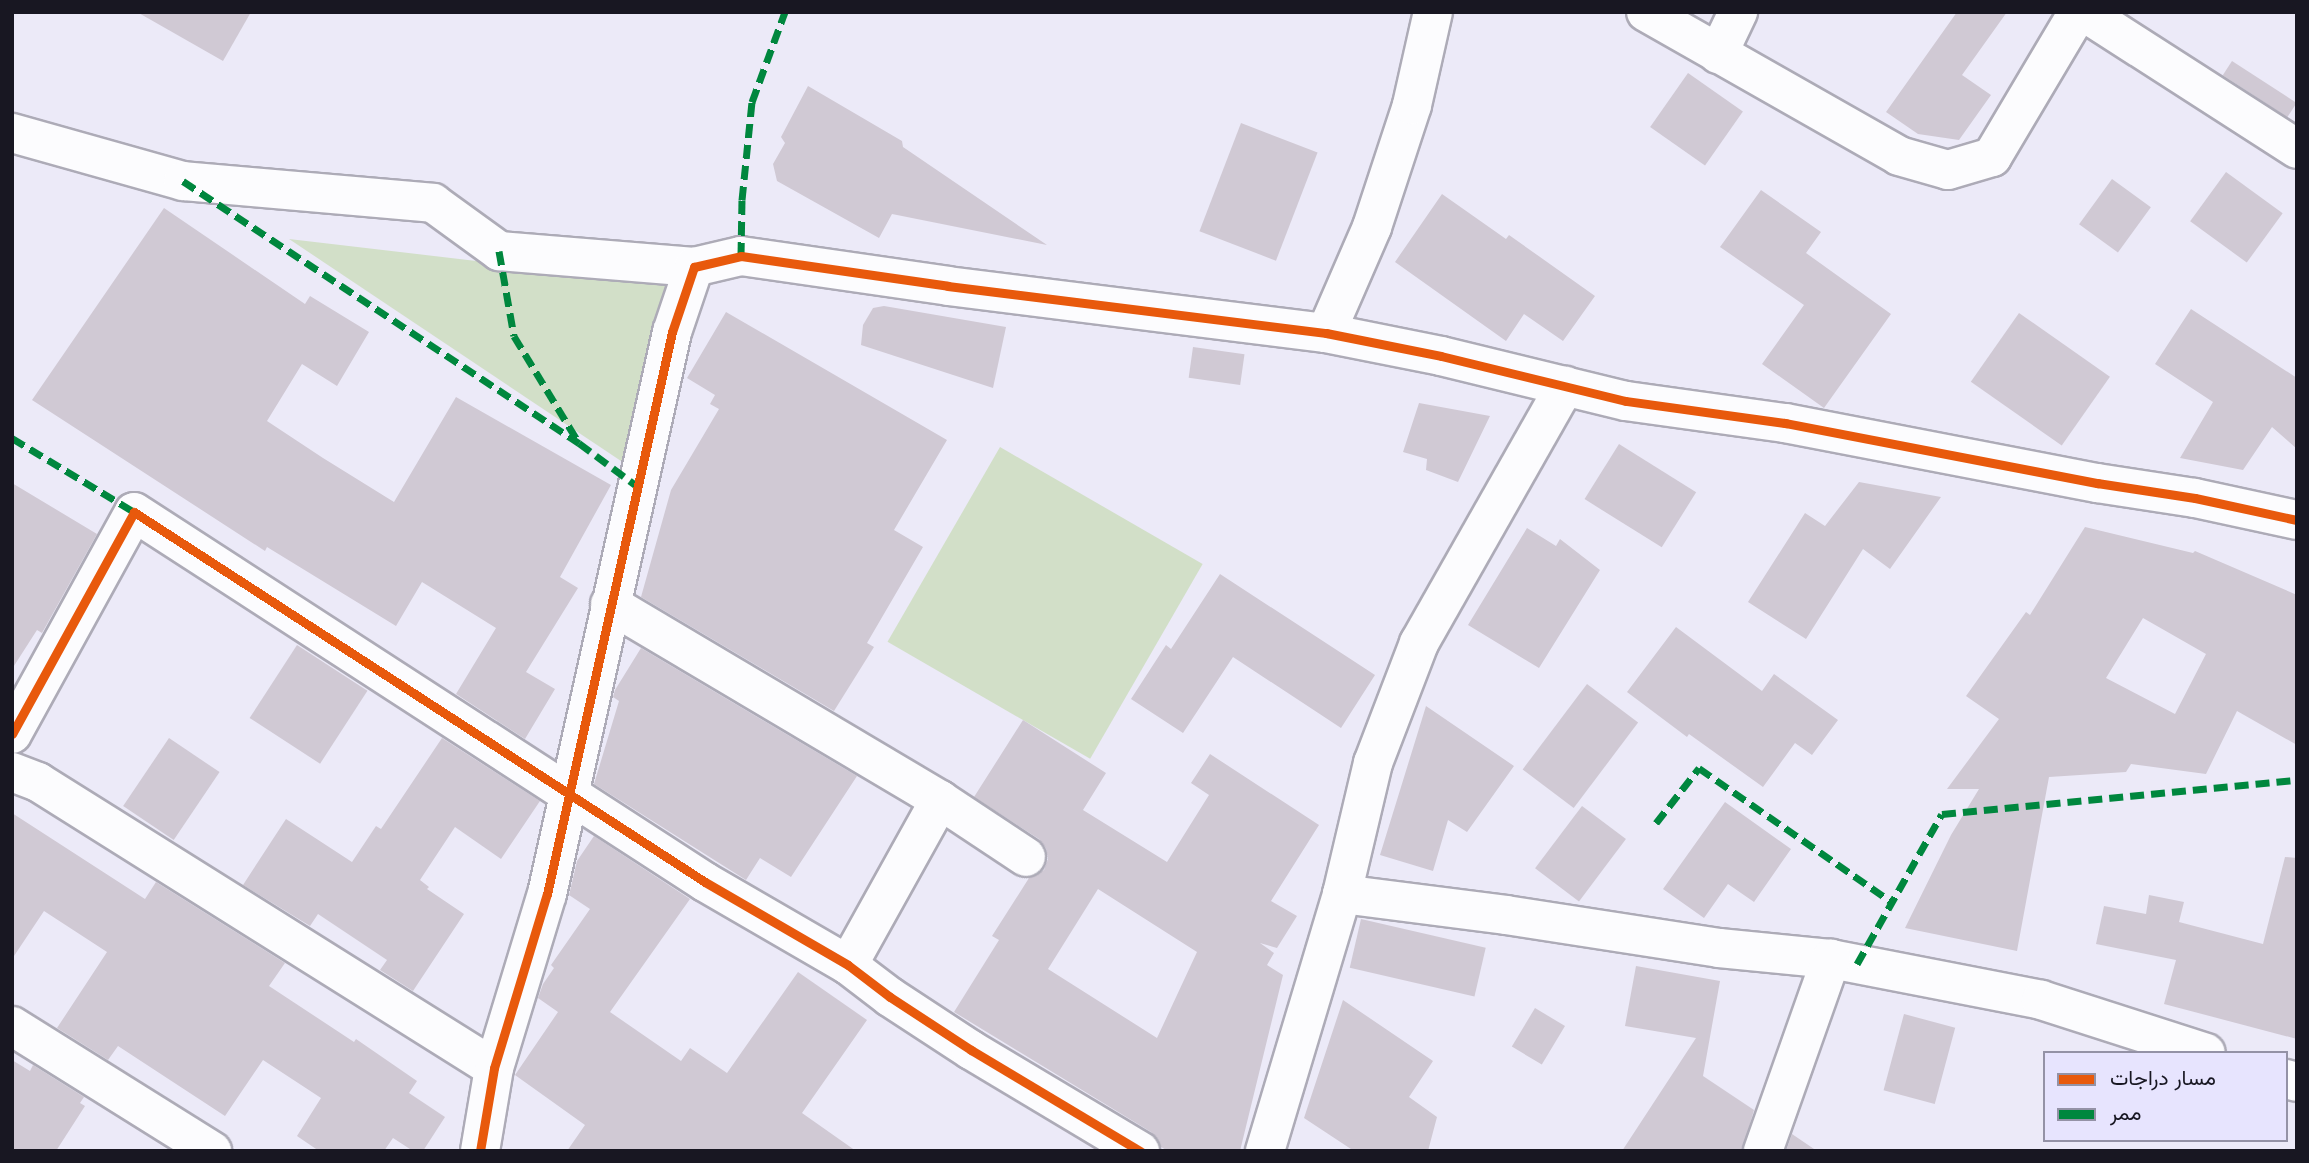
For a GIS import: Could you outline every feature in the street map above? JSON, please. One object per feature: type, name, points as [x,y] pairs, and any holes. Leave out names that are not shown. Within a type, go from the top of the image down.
[{"type":"street","points":[[1326,333],[1371,227],[1412,105],[1433,12]]},
{"type":"street","points":[[1646,12],[1899,156],[1948,170],[1992,157],[2078,12]]},
{"type":"street","points":[[1718,54],[1738,12]]},
{"type":"street","points":[[2084,12],[2297,149]]},
{"type":"street","points":[[12,133],[183,181],[433,204],[499,251],[694,267],[741,256],[948,286],[1326,333],[1441,356],[1626,401],[1785,423],[2097,483],[2195,498],[2297,520]]},
{"type":"street","points":[[480,1151],[494,1068],[547,894],[672,332],[694,267]]},
{"type":"street","points":[[1265,1151],[1342,894],[1373,763],[1419,643],[1565,386]]},
{"type":"street","points":[[12,734],[134,512],[705,883],[848,965],[890,997],[971,1051],[1140,1151]]},
{"type":"street","points":[[610,604],[940,800],[1026,857]]},
{"type":"street","points":[[12,772],[38,782],[494,1068]]},
{"type":"street","points":[[848,965],[940,800]]},
{"type":"street","points":[[1342,894],[1506,915],[1719,948],[1831,959],[2041,1000],[2200,1051]]},
{"type":"street","points":[[1763,1151],[1831,959]]},
{"type":"street","points":[[12,1026],[212,1151]]},
{"type":"green space","points":[[289,239],[673,284],[627,465]]},
{"type":"green space","points":[[1000,447],[1203,564],[1090,759],[888,642]]},
{"type":"building","points":[[137,12],[251,12],[223,61]]},
{"type":"building","points":[[1957,12],[2007,12],[1962,75],[1991,95],[1959,140],[1918,134],[1886,112]]},
{"type":"building","points":[[2232,61],[2297,103],[2287,117],[2223,75]]},
{"type":"building","points":[[1688,73],[1743,111],[1705,165],[1650,127]]},
{"type":"building","points":[[808,86],[902,141],[903,147],[1047,245],[892,214],[879,238],[777,181],[773,164],[785,143],[781,137]]},
{"type":"building","points":[[1241,123],[1318,152],[1276,261],[1199,231]]},
{"type":"building","points":[[2226,172],[2283,213],[2247,262],[2190,221]]},
{"type":"building","points":[[2112,179],[2151,207],[2118,253],[2079,224]]},
{"type":"building","points":[[1761,190],[1821,232],[1806,253],[1891,314],[1824,408],[1762,364],[1804,305],[1720,247]]},
{"type":"building","points":[[1442,194],[1506,239],[1509,235],[1595,296],[1563,341],[1524,314],[1506,341],[1395,262]]},
{"type":"building","points":[[164,208],[305,304],[310,296],[369,332],[337,386],[302,364],[267,421],[394,502],[456,397],[611,485],[560,577],[578,588],[526,672],[555,689],[525,739],[456,694],[496,628],[422,582],[396,626],[267,547],[265,551],[32,400]]},
{"type":"building","points":[[884,306],[1006,327],[993,388],[861,345],[863,325],[873,308]]},
{"type":"building","points":[[2191,309],[2297,378],[2297,449],[2272,427],[2243,470],[2180,458],[2213,402],[2155,364]]},
{"type":"building","points":[[726,312],[947,440],[894,530],[923,547],[867,643],[874,647],[834,711],[641,597],[671,490],[719,409],[710,404],[715,395],[687,378]]},
{"type":"building","points":[[2019,313],[2110,377],[2062,445],[1971,382]]},
{"type":"building","points":[[1193,347],[1244,354],[1240,385],[1189,378]]},
{"type":"building","points":[[1419,403],[1490,416],[1458,482],[1426,470],[1427,459],[1403,452]]},
{"type":"building","points":[[1619,444],[1696,492],[1662,547],[1585,499]]},
{"type":"building","points":[[1859,482],[1941,497],[1890,569],[1863,549],[1806,639],[1748,602],[1805,513],[1825,526]]},
{"type":"building","points":[[12,483],[97,534],[42,633],[37,630],[12,669]]},
{"type":"building","points":[[2085,527],[2193,553],[2195,551],[2297,595],[2297,745],[2237,711],[2206,774],[2131,764],[2126,772],[2049,777],[2017,951],[1905,928],[1951,835],[1979,789],[1947,789],[1999,719],[1966,696],[2026,612],[2030,615]],"holes":[[[2143,618],[2206,654],[2175,714],[2106,678]]]},
{"type":"building","points":[[1527,528],[1556,546],[1560,539],[1600,570],[1539,668],[1468,625]]},
{"type":"building","points":[[1220,574],[1375,675],[1341,728],[1233,657],[1183,733],[1131,699],[1166,645],[1171,649]]},
{"type":"building","points":[[1676,627],[1762,691],[1774,674],[1838,720],[1812,755],[1795,743],[1763,787],[1689,734],[1687,737],[1627,692]]},
{"type":"building","points":[[297,645],[367,691],[320,764],[250,718]]},
{"type":"building","points":[[641,648],[857,776],[791,877],[760,858],[746,880],[594,784],[619,701],[613,697],[615,690]]},
{"type":"building","points":[[1587,684],[1638,723],[1574,808],[1523,769]]},
{"type":"building","points":[[1426,706],[1514,766],[1467,832],[1448,820],[1433,871],[1380,855]]},
{"type":"building","points":[[1023,720],[1106,773],[1083,810],[1167,862],[1209,795],[1191,783],[1210,754],[1319,825],[1271,901],[1297,916],[1277,948],[1260,943],[1274,953],[1267,965],[1283,975],[1240,1151],[1168,1151],[1161,1147],[1151,1132],[954,1012],[999,940],[992,936],[1029,878],[1044,870],[1048,859],[1046,848],[1039,839],[974,797]],"holes":[[[1098,889],[1197,952],[1157,1038],[1048,969]]]},
{"type":"building","points":[[169,738],[220,772],[174,840],[123,806]]},
{"type":"building","points":[[442,738],[540,801],[501,859],[455,827],[420,880],[429,887],[427,889],[464,914],[413,991],[380,970],[387,960],[318,914],[310,926],[243,885],[286,819],[352,862],[376,826],[381,829]]},
{"type":"building","points":[[1725,802],[1791,849],[1754,902],[1728,884],[1704,918],[1663,889]]},
{"type":"building","points":[[1582,806],[1626,839],[1579,901],[1535,868]]},
{"type":"building","points":[[12,813],[145,899],[156,882],[285,963],[269,986],[354,1042],[356,1039],[417,1081],[409,1093],[445,1117],[423,1151],[413,1151],[393,1138],[384,1151],[319,1151],[297,1136],[321,1098],[263,1060],[225,1116],[118,1046],[108,1060],[57,1028],[107,952],[44,911],[12,959]]},
{"type":"building","points":[[594,836],[690,899],[610,1012],[681,1061],[690,1048],[727,1073],[798,972],[867,1020],[802,1113],[856,1151],[567,1151],[585,1125],[515,1075],[558,1012],[538,998],[543,984],[554,968],[551,965],[590,909],[569,895],[577,861]]},
{"type":"building","points":[[2285,857],[2297,858],[2297,1039],[2164,1004],[2176,960],[2096,944],[2104,906],[2146,914],[2149,895],[2184,902],[2179,922],[2263,944]]},
{"type":"building","points":[[1361,919],[1486,948],[1474,997],[1350,968]]},
{"type":"building","points":[[1636,966],[1720,981],[1703,1076],[1754,1110],[1742,1151],[1622,1151],[1696,1038],[1625,1026]]},
{"type":"building","points":[[1343,1000],[1433,1061],[1409,1097],[1437,1117],[1428,1151],[1354,1151],[1304,1118]]},
{"type":"building","points":[[1535,1008],[1565,1026],[1542,1065],[1512,1047]]},
{"type":"building","points":[[1904,1014],[1955,1028],[1935,1104],[1884,1090]]},
{"type":"building","points":[[12,1060],[30,1071],[33,1065],[84,1097],[80,1103],[85,1106],[56,1151],[12,1151]]},
{"type":"building","points":[[1792,1134],[1817,1151],[1786,1151]]},
{"type":"marked path","points":[[741,256],[742,200],[752,102],[785,12]]},
{"type":"marked path","points":[[183,181],[579,443]]},
{"type":"marked path","points":[[499,251],[514,336],[579,443],[637,486]]},
{"type":"marked path","points":[[12,438],[134,512]]},
{"type":"marked path","points":[[1656,823],[1699,768],[1892,902]]},
{"type":"marked path","points":[[1857,964],[1942,814],[2297,780]]},
{"type":"cycle path","points":[[480,1151],[494,1068],[547,894],[672,332],[694,267],[741,256],[948,286],[1326,333],[1441,356],[1626,401],[1785,423],[2097,483],[2195,498],[2297,520]]},
{"type":"cycle path","points":[[12,734],[134,512],[705,882],[848,965],[890,997],[971,1050],[1140,1151]]}]
